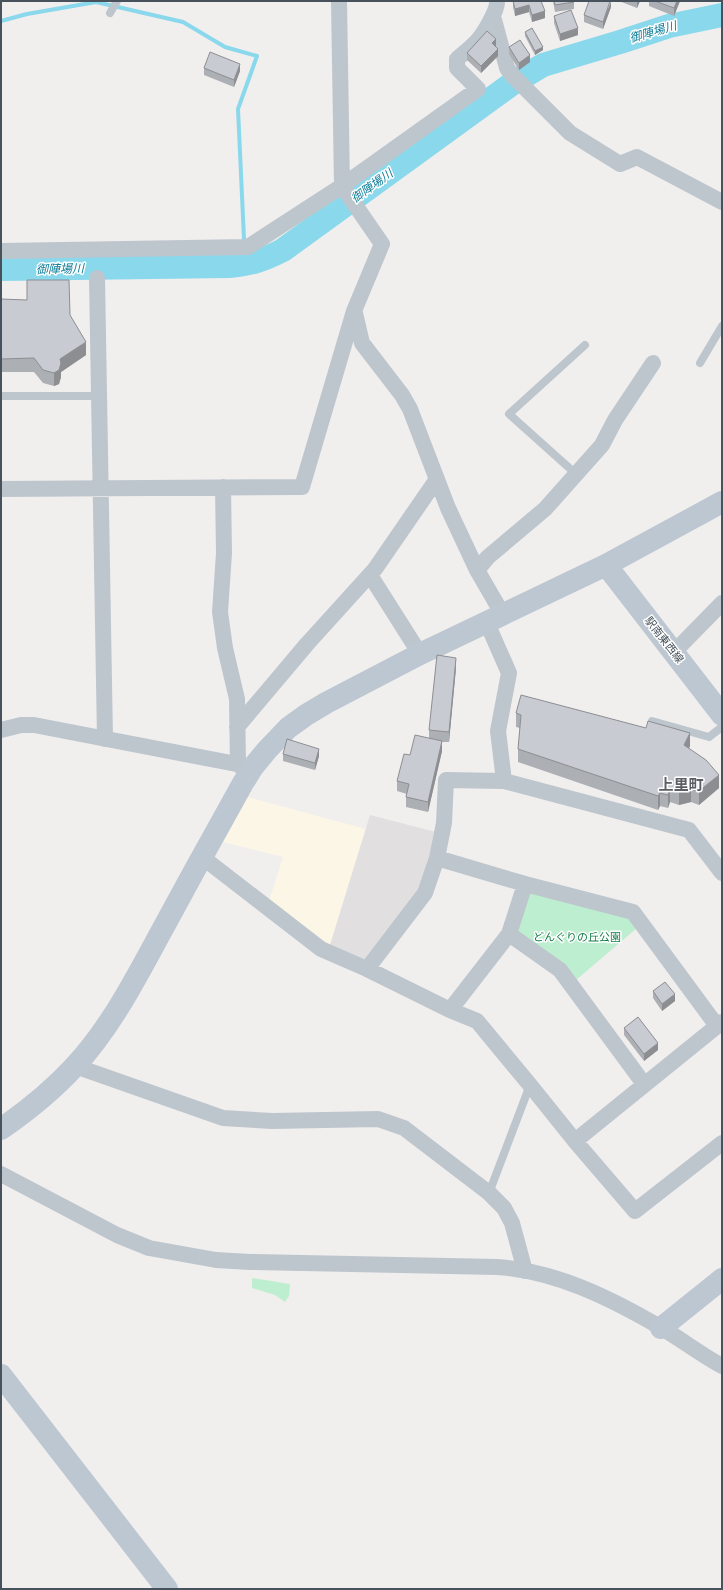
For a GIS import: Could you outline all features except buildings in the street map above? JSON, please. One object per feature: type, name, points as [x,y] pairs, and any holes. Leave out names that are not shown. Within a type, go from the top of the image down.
[{"type":"street","points":[[1,489],[302,487],[354,311],[382,244],[343,188],[339,1]]},
{"type":"street","points":[[1,251],[248,247],[343,188],[478,89],[457,68],[457,59],[478,40],[495,8]]},
{"type":"street","points":[[495,8],[507,68],[570,133],[620,164],[637,157],[722,202]]},
{"type":"street","points":[[97,278],[105,739]]},
{"type":"street","points":[[354,311],[362,343],[410,409],[448,508],[477,570],[495,619],[509,673],[498,731],[504,781]]},
{"type":"street","points":[[477,570],[488,557],[545,509],[602,445],[614,420],[653,363]]},
{"type":"street","points":[[237,727],[307,644],[370,575],[437,479]]},
{"type":"street","points":[[223,487],[224,553],[220,612],[225,648],[237,699],[237,727],[245,766]]},
{"type":"street","points":[[1,1129],[21,1115],[51,1090],[75,1066],[95,1042],[126,994],[202,857],[245,766],[267,750],[288,728],[326,703],[420,654],[606,565],[722,502]]},
{"type":"street","name":"駅南東西線","points":[[606,565],[722,715]]},
{"type":"street","points":[[370,575],[420,654]]},
{"type":"street","points":[[674,652],[722,603]]},
{"type":"street","points":[[1,730],[21,725],[34,725],[245,766]]},
{"type":"street","points":[[367,969],[425,893],[437,858],[444,823],[446,780],[504,781],[689,830],[722,873]]},
{"type":"street","points":[[202,857],[322,949],[477,1022],[635,1211],[722,1143]]},
{"type":"street","points":[[437,858],[525,884],[634,912],[719,1024],[575,1141]]},
{"type":"street","points":[[450,1010],[510,934],[525,884]]},
{"type":"street","points":[[510,934],[560,970],[644,1084]]},
{"type":"street","points":[[75,1066],[223,1118],[272,1121],[378,1119],[404,1128],[489,1194],[504,1208],[512,1223],[525,1271]]},
{"type":"street","points":[[1,1174],[117,1235],[149,1248],[216,1260],[497,1267],[525,1271],[577,1285],[608,1298],[661,1328],[722,1366]]},
{"type":"street","points":[[661,1328],[722,1279]]},
{"type":"street","points":[[1,1375],[166,1589]]},
{"type":"lane","points":[[110,13],[117,1]]},
{"type":"lane","points":[[700,363],[722,326]]},
{"type":"lane","points":[[576,474],[509,414],[585,345]]},
{"type":"lane","points":[[1,396],[100,396]]},
{"type":"lane","points":[[652,721],[709,737],[722,727]]},
{"type":"lane","points":[[489,1194],[530,1084]]},
{"type":"shaded area","points":[[248,797],[366,829],[330,945],[269,901],[283,857],[223,842]]},
{"type":"shaded area","points":[[370,815],[436,832],[422,887],[368,959],[362,960],[330,945]]},
{"type":"green space","name":"どんぐりの丘公園","points":[[532,890],[630,918],[637,928],[576,980],[516,931],[525,894]]},
{"type":"green space","points":[[252,1278],[290,1284],[289,1296],[285,1302],[275,1295],[252,1288]]},
{"type":"waterway","points":[[1,21],[27,14],[96,2],[183,22],[225,47],[257,56],[238,109],[244,239]]},
{"type":"waterway","name":"御陣場川","points":[[1,269],[229,266],[251,263],[263,259],[283,250],[513,83],[543,65],[669,26],[722,15]]},
{"type":"waterway","points":[[246,255],[248,265]]},
{"type":"district","name":"上里町","points":[[681,785]]}]
